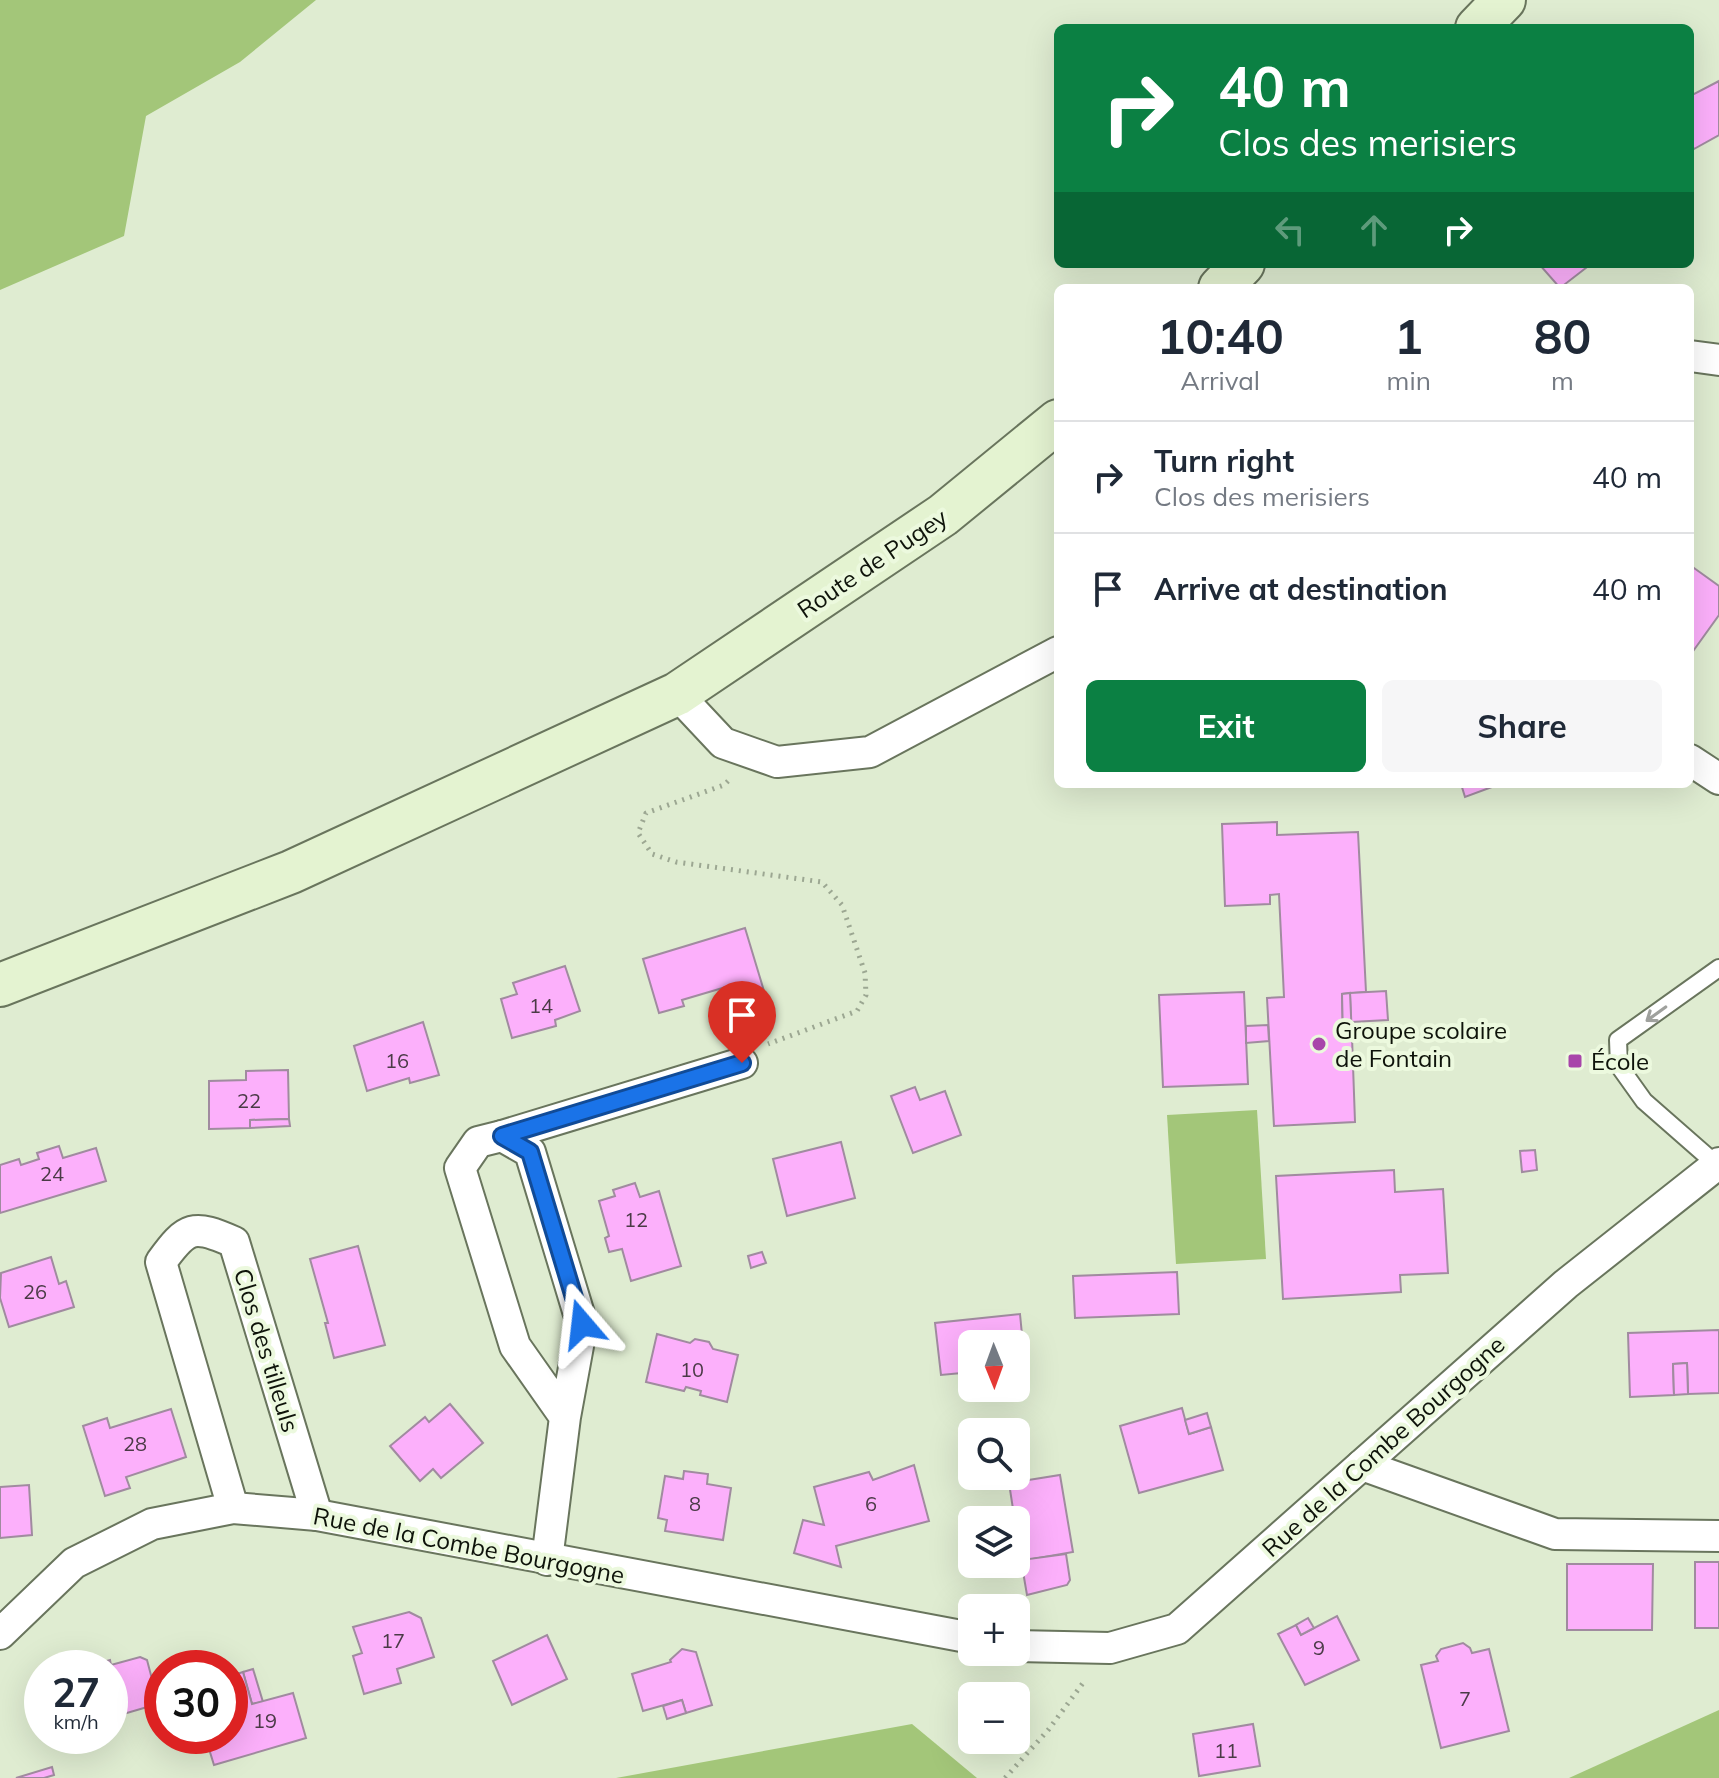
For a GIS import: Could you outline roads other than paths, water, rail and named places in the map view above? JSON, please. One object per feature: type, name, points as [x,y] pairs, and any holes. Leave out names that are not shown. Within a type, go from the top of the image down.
[{"type":"main road","points":[[1481,24],[1504,0]]},
{"type":"main road","points":[[1224,284],[1239,268]]},
{"type":"main road","name":"Route de Pugey","points":[[0,985],[291,872],[677,694],[943,515],[1054,424]]},
{"type":"street","points":[[1694,357],[1719,360]]},
{"type":"street","points":[[677,694],[723,743],[777,762],[870,752],[1054,654]]},
{"type":"street","points":[[1694,763],[1719,779]]},
{"type":"street","points":[[565,1417],[515,1346],[460,1168],[478,1142],[742,1063]]},
{"type":"street","points":[[502,1136],[530,1152],[582,1324],[565,1417],[547,1560]]},
{"type":"street","name":"Rue de la Combe Bourgogne","points":[[1030,1646],[1110,1648],[1177,1629],[1566,1284],[1718,1164]]},
{"type":"street","name":"Clos des tilleuls","points":[[233,1508],[161,1262],[180,1236],[205,1229],[234,1242],[317,1515]]},
{"type":"street","points":[[1362,1465],[1555,1534],[1719,1536]]},
{"type":"street","name":"Rue de la Combe Bourgogne","points":[[2,1626],[74,1563],[152,1524],[233,1508],[317,1515],[958,1635]]},
{"type":"lane","points":[[1718,1164],[1644,1101],[1619,1066],[1618,1040],[1719,968]]},
{"type":"place","name":"Groupe scolaire de Fontain","points":[[1319,1044]]},
{"type":"place","name":"École","points":[[1575,1061]]}]
